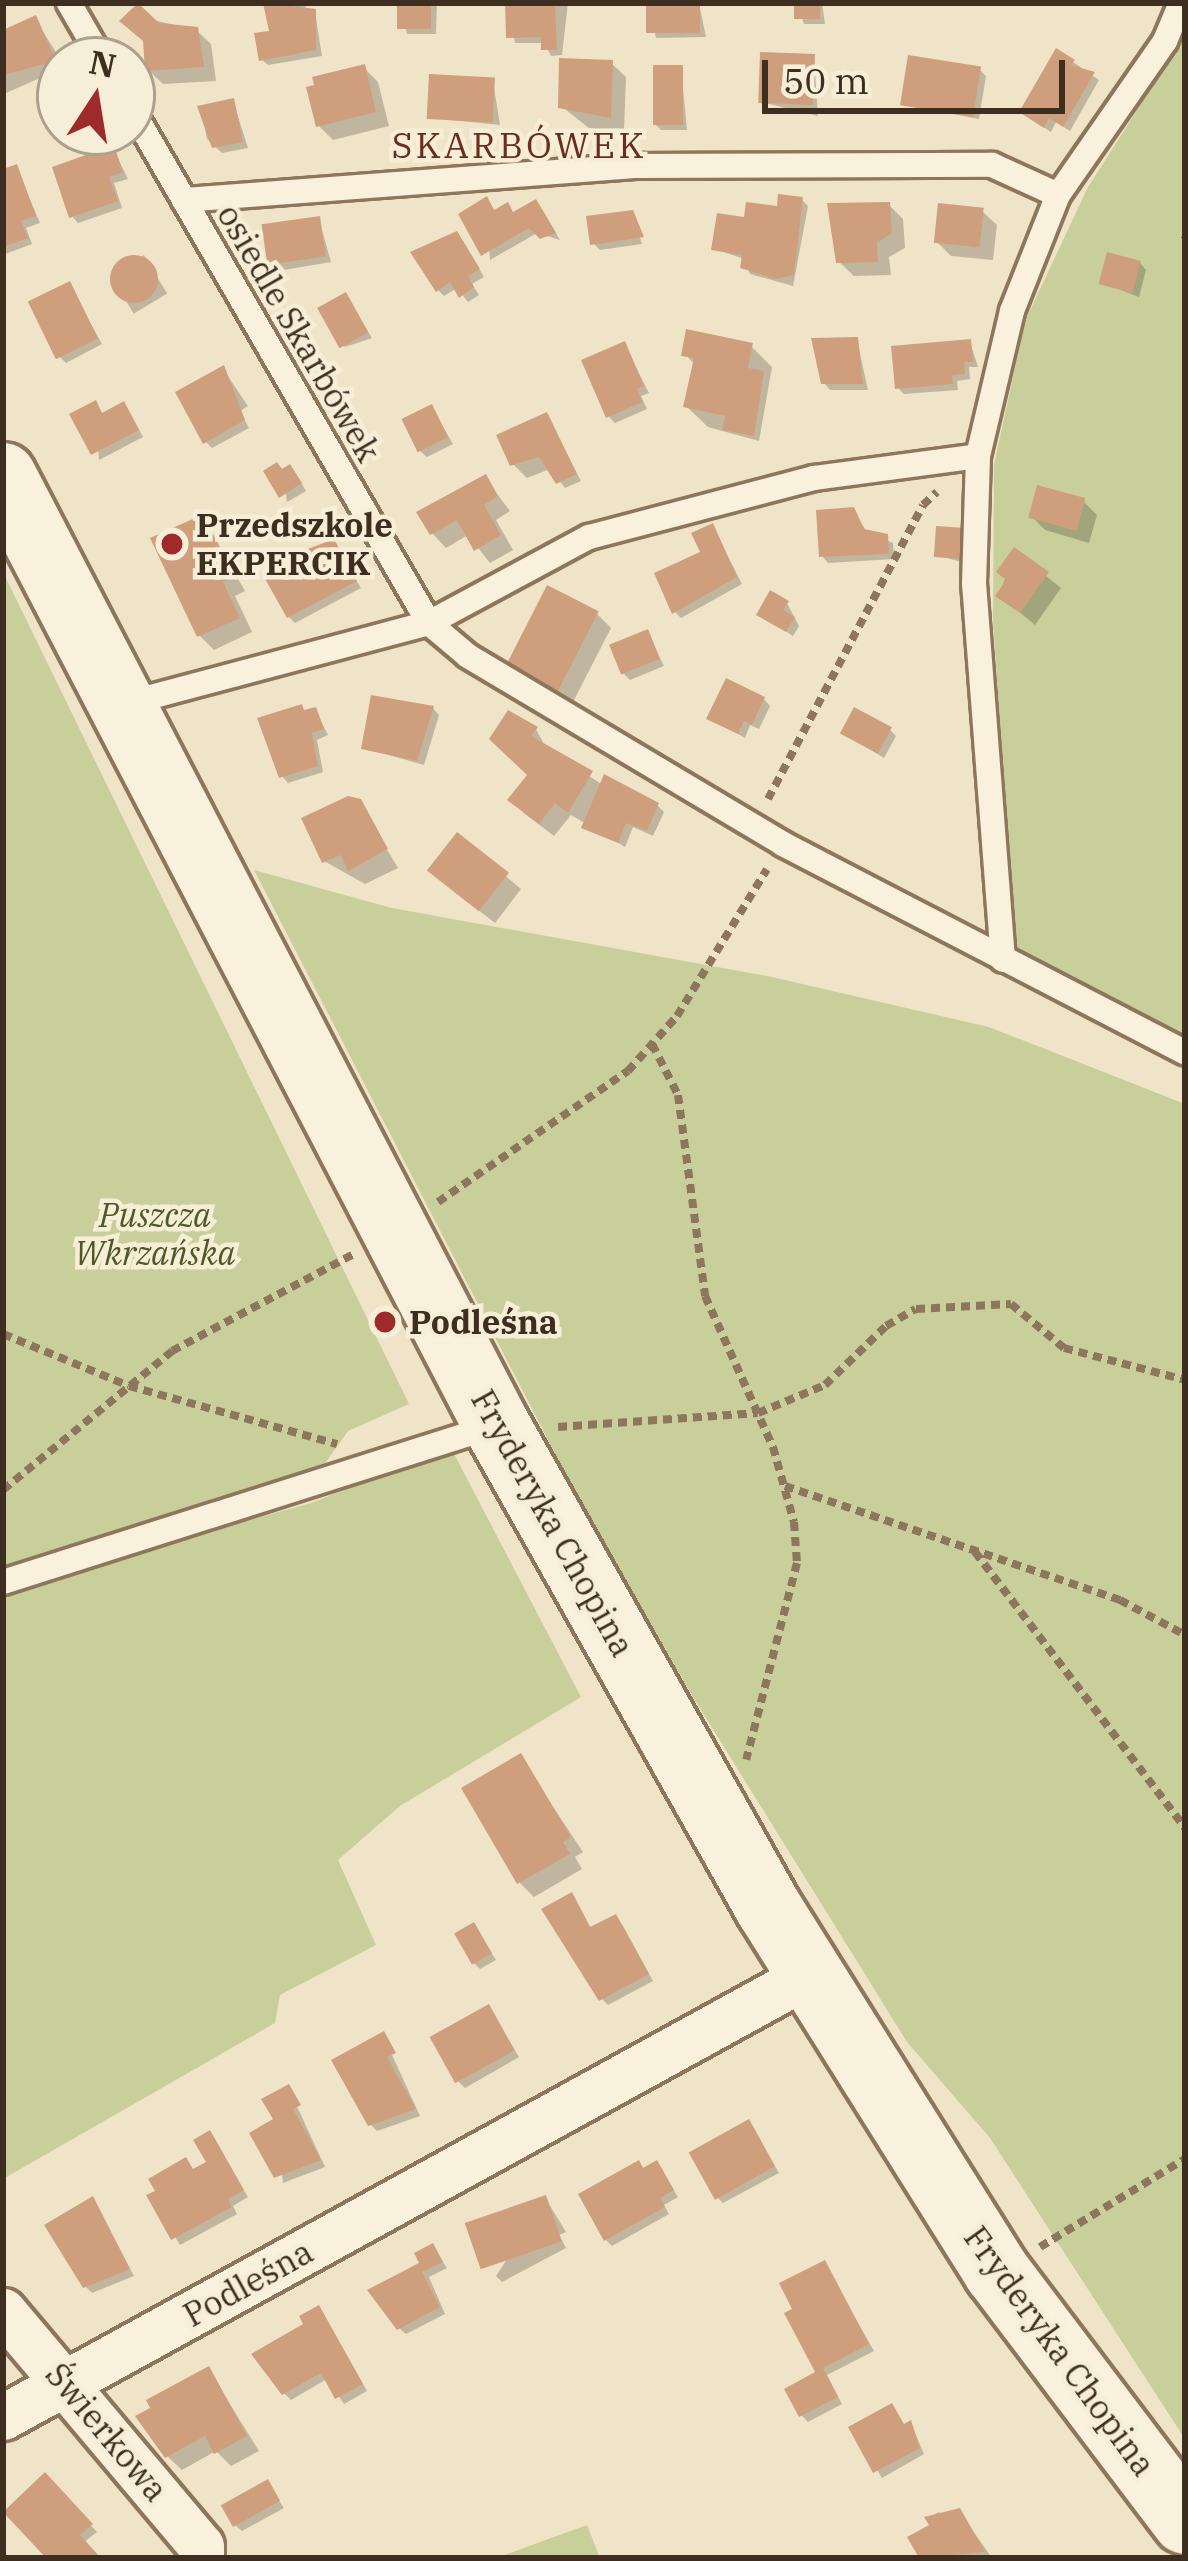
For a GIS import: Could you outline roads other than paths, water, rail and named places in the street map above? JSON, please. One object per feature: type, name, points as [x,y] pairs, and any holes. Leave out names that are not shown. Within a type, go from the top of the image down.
[{"type":"street","name":"Fryderyka Chopina","points":[[3,476],[496,1426],[808,1975],[997,2272],[1185,2521]]},
{"type":"street","name":"Podleśna","points":[[3,2416],[808,1975]]},
{"type":"street","name":"Świerkowa","points":[[3,2311],[201,2546],[201,2558]]},
{"type":"lane","points":[[68,3],[88,36]]},
{"type":"lane","points":[[1004,960],[974,584],[978,457],[1012,311],[1058,195],[1133,91],[1181,3]]},
{"type":"lane","name":"osiedle Skarbówek","points":[[156,152],[429,622],[468,656],[782,844],[1185,1052]]},
{"type":"lane","name":"osiedle Skarbówek","points":[[184,200],[640,166],[992,165],[1058,195]]},
{"type":"lane","points":[[123,704],[429,622],[590,537],[814,478],[978,457]]},
{"type":"lane","points":[[3,1582],[496,1426]]},
{"type":"place","name":"Przedszkole EKPERCIK","points":[[172,544]]},
{"type":"place","name":"Podleśna","points":[[385,1322]]},
{"type":"district","name":"SKARBÓWEK","points":[[519,145]]},
{"type":"park label","name":"Puszcza Wkrzańska","points":[[155,1234]]}]
